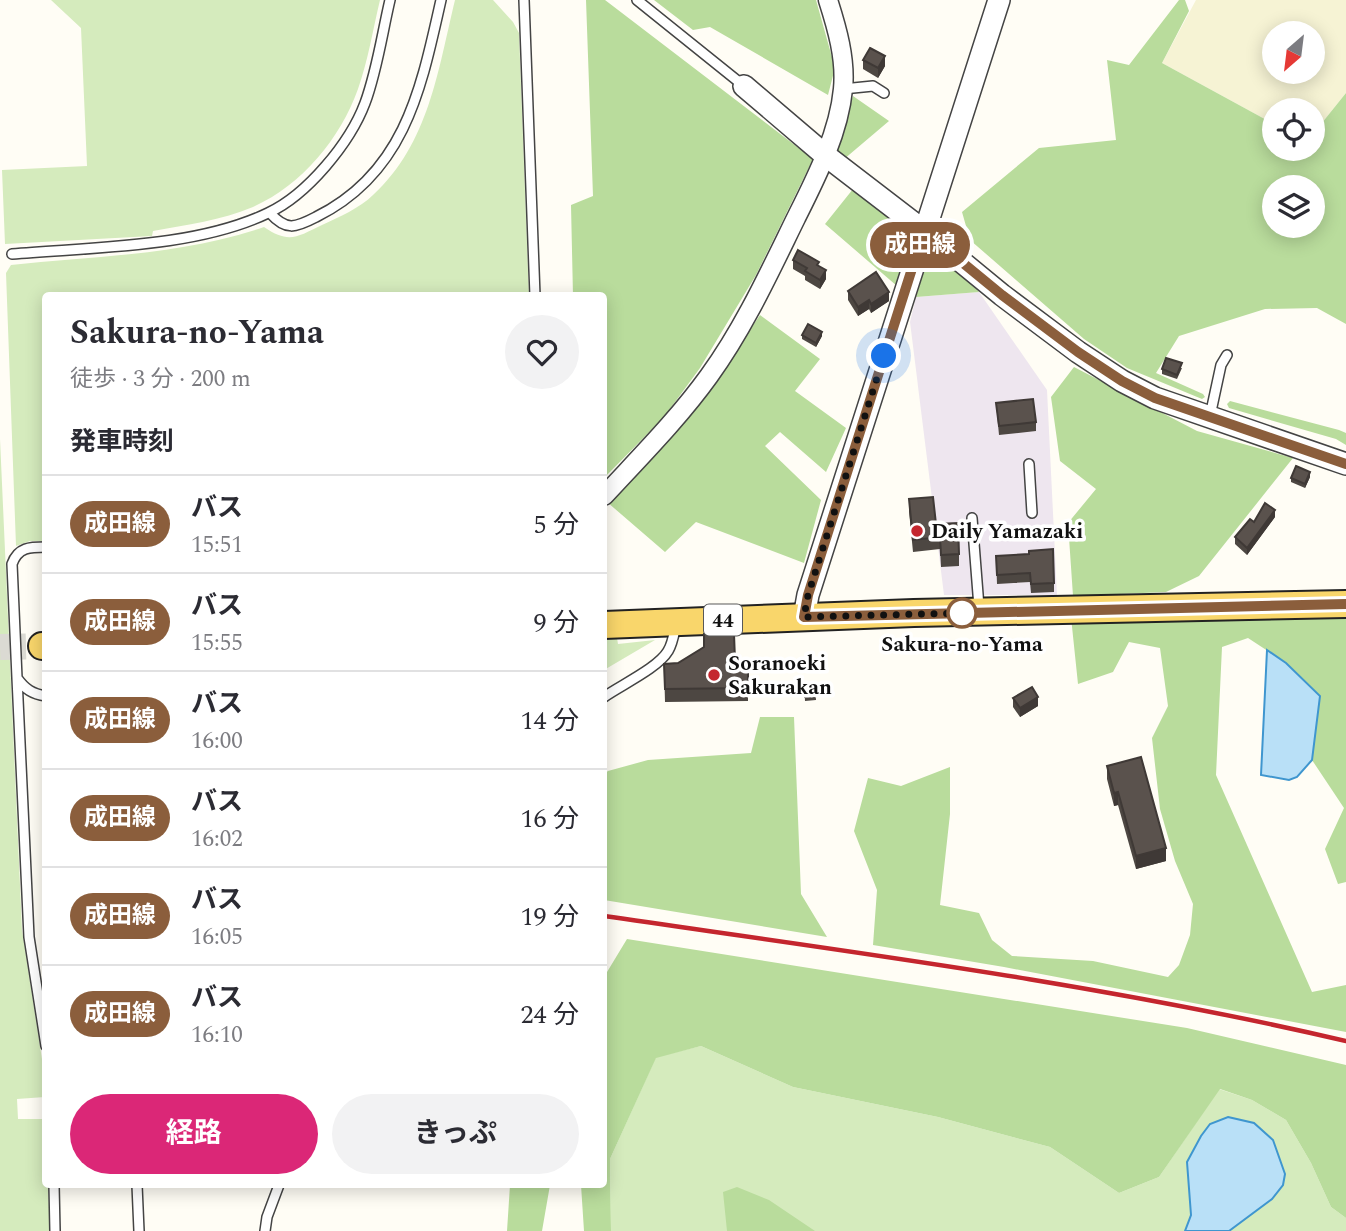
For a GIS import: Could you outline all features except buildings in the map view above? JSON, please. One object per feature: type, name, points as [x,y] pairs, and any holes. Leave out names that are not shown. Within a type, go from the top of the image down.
[{"type":"main road","name":"44","points":[[607,625],[980,612],[1346,604]]},
{"type":"street","points":[[607,493],[676,418],[721,358],[779,252],[825,155],[839,111],[844,71],[828,0]]},
{"type":"street","points":[[804,617],[808,595],[999,0]]},
{"type":"street","points":[[744,86],[825,155],[1002,295],[1122,381],[1155,398],[1346,464]]},
{"type":"lane","points":[[12,254],[160,242],[235,226],[270,213],[284,204],[318,174],[350,135],[365,103],[390,0]]},
{"type":"lane","points":[[270,213],[281,225],[289,227],[339,206],[365,185],[389,155],[406,121],[425,72],[441,0]]},
{"type":"lane","points":[[524,0],[535,292]]},
{"type":"lane","points":[[637,0],[744,86]]},
{"type":"lane","points":[[843,89],[873,86],[884,93]]},
{"type":"lane","points":[[1210,416],[1221,365],[1227,355]]},
{"type":"lane","points":[[1029,464],[1032,513]]},
{"type":"lane","points":[[972,518],[980,612]]},
{"type":"lane","points":[[42,547],[22,549],[12,564],[29,937],[42,1020]]},
{"type":"lane","points":[[607,695],[667,653],[673,641],[676,622]]},
{"type":"lane","points":[[18,678],[24,688],[42,695]]},
{"type":"lane","points":[[54,1188],[55,1231]]},
{"type":"lane","points":[[137,1188],[139,1231]]},
{"type":"lane","points":[[265,1231],[278,1188]]},
{"type":"shaded area","points":[[1196,0],[1346,0],[1346,93],[1325,119],[1325,98],[1262,98],[1262,117],[1162,63]]},
{"type":"shaded area","points":[[979,292],[1047,390],[1057,595],[944,595],[910,322],[916,297]]},
{"type":"green space","points":[[51,0],[380,0],[362,78],[341,125],[330,143],[303,173],[271,198],[253,207],[204,222],[153,231],[152,236],[5,244],[2,170],[87,166],[81,28]]},
{"type":"green space","points":[[455,0],[493,0],[519,33],[529,292],[42,292],[42,541],[30,541],[16,546],[6,273],[11,265],[171,249],[264,227],[287,237],[306,233],[368,200],[392,175],[419,129],[436,79]]},
{"type":"green space","points":[[586,0],[605,0],[813,159],[756,275],[700,368],[664,417],[607,475],[607,292],[573,292],[571,205],[593,196]]},
{"type":"green space","points":[[654,0],[816,0],[835,68],[828,95],[710,27],[693,30]]},
{"type":"green space","points":[[1179,0],[1185,0],[1189,11],[1162,63],[1262,117],[1262,161],[1325,161],[1325,119],[1346,93],[1346,324],[1317,308],[1265,309],[1179,336],[1156,373],[1203,394],[1205,397],[1202,399],[1127,368],[1084,339],[970,240],[962,212],[1039,148],[1116,140],[1107,60],[1129,65]]},
{"type":"green space","points":[[853,96],[889,121],[843,160],[834,151]]},
{"type":"green space","points":[[853,189],[893,219],[908,245],[897,286],[825,224]]},
{"type":"green space","points":[[933,263],[960,271],[979,292],[916,297],[923,273]]},
{"type":"green space","points":[[760,315],[820,359],[795,391],[846,428],[826,472],[780,432],[765,446],[821,500],[804,563],[696,522],[665,552],[607,502],[709,390]]},
{"type":"green space","points":[[1074,367],[1197,431],[1293,458],[1199,576],[1166,592],[1073,596],[1068,523],[1096,489],[1060,461],[1051,397]]},
{"type":"green space","points":[[1230,401],[1339,430],[1346,433],[1346,445],[1336,439],[1229,408],[1227,404]]},
{"type":"green space","points":[[0,439],[22,930],[42,1059],[42,1097],[17,1099],[18,1119],[42,1119],[42,1188],[48,1188],[50,1231],[0,1231]]},
{"type":"green space","points":[[1071,617],[1346,617],[1346,882],[1338,884],[1325,849],[1344,808],[1312,760],[1320,696],[1286,663],[1248,638],[1222,647],[1216,775],[1312,992],[1346,985],[1346,1032],[873,945],[877,890],[854,831],[868,778],[901,786],[950,767],[950,814],[940,905],[979,913],[992,940],[1012,956],[1093,961],[1168,977],[1179,965],[1190,935],[1193,904],[1175,861],[1160,809],[1152,738],[1168,706],[1160,648],[1129,642],[1113,672],[1078,684]]},
{"type":"green space","points":[[617,638],[618,644],[655,640],[607,668],[607,640]]},
{"type":"green space","points":[[760,717],[794,717],[801,894],[827,937],[607,900],[607,772],[648,760],[751,753]]},
{"type":"green space","points":[[627,939],[1187,1028],[1346,1065],[1346,1218],[1331,1207],[1311,1163],[1286,1120],[1252,1100],[1220,1089],[1159,1177],[1119,1193],[1050,1147],[938,1117],[793,1087],[701,1046],[656,1058],[610,1159],[611,1231],[584,1231],[581,1188],[607,1188],[607,972]]},
{"type":"green space","points":[[701,1046],[793,1087],[938,1117],[1050,1147],[1119,1193],[1159,1177],[1219,1089],[1252,1100],[1286,1120],[1311,1163],[1331,1207],[1346,1218],[1346,1231],[611,1231],[610,1159],[656,1057]]},
{"type":"green space","points":[[737,1187],[769,1200],[815,1231],[727,1231],[723,1192]]},
{"type":"green space","points":[[510,1188],[549,1188],[542,1231],[507,1231]]},
{"type":"water","points":[[1267,650],[1286,663],[1320,696],[1312,760],[1297,777],[1289,780],[1261,775]]},
{"type":"water","points":[[1228,1117],[1254,1123],[1273,1140],[1285,1174],[1283,1185],[1272,1199],[1229,1231],[1185,1231],[1191,1215],[1187,1162],[1210,1124]]},
{"type":"tunnel","points":[[0,647],[42,646]]},
{"type":"railway","points":[[607,916],[1069,986],[1162,1002],[1346,1041]]},
{"type":"bus line","name":"成田線","points":[[1346,464],[1155,398],[1122,381],[1002,295],[924,231],[808,595],[804,617],[1294,603],[1346,604]]},
{"type":"place","name":"Daily Yamazaki","points":[[917,531]]},
{"type":"place","name":"Sakura-no-Yama","points":[[962,613]]},
{"type":"place","name":"Soranoeki Sakurakan","points":[[714,675]]},
{"type":"route","points":[[884,356],[808,595],[804,617],[962,613]]}]
